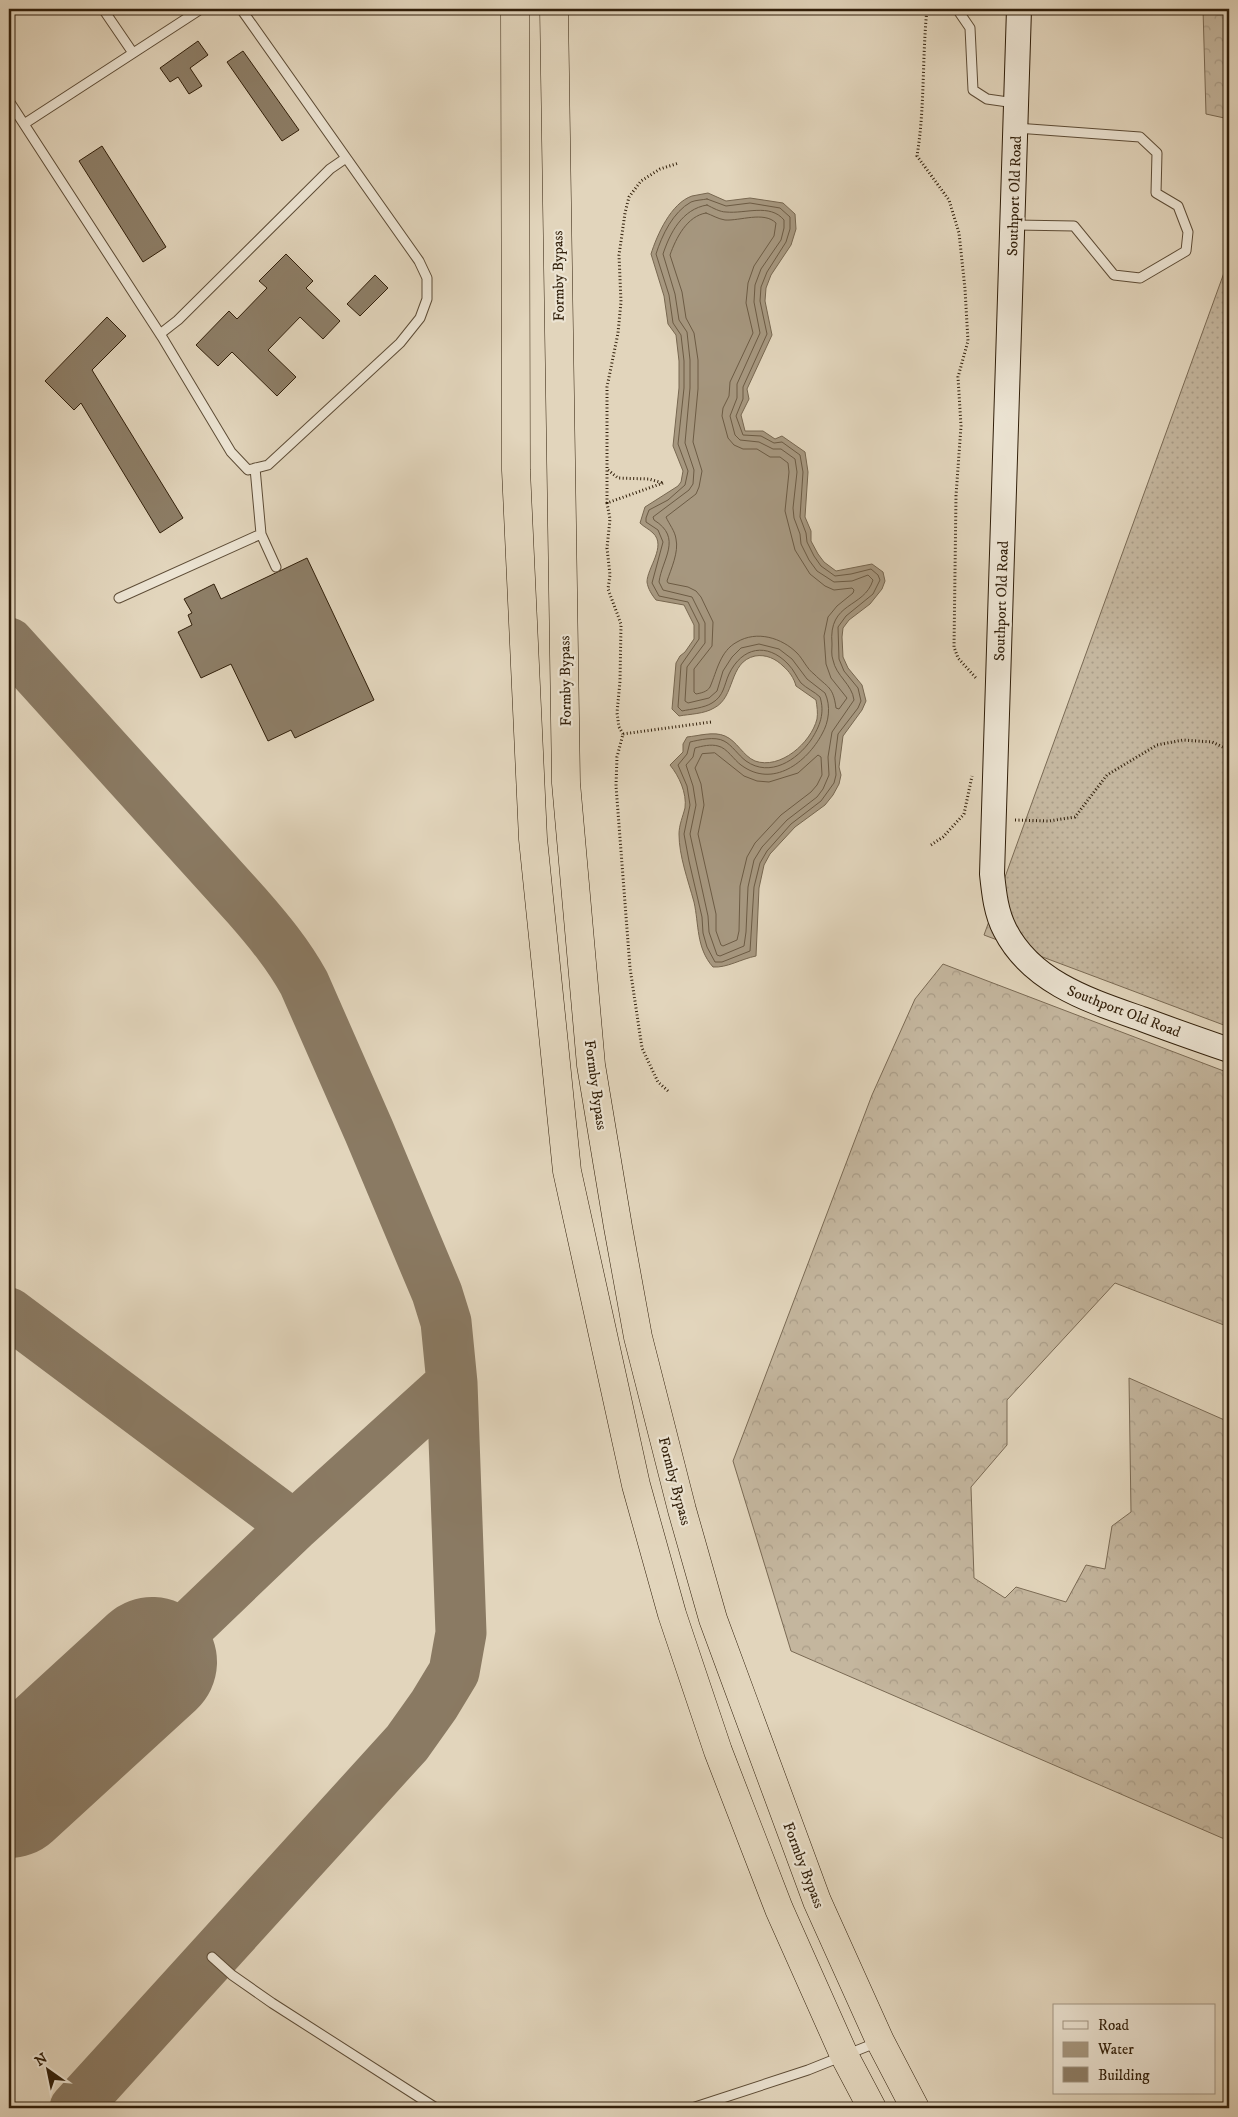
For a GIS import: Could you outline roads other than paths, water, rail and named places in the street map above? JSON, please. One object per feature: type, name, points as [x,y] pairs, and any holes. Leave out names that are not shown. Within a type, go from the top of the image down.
[{"type":"highway","points":[[515,9],[516,480],[533,839],[567,1171],[636,1485],[672,1614],[718,1751],[780,1908],[844,2055],[872,2108]]},
{"type":"highway","name":"Formby Bypass","points":[[554,9],[566,783],[591,1065],[638,1337],[682,1510],[713,1619],[817,1901],[880,2041],[915,2108]]},
{"type":"street","name":"Southport Old Road","points":[[1019,9],[992,874],[998,914],[1004,929],[1014,945],[1028,961],[1063,988],[1087,1000],[1229,1050]]},
{"type":"lane","points":[[103,9],[133,53]]},
{"type":"lane","points":[[24,124],[201,9]]},
{"type":"lane","points":[[9,101],[160,334],[231,452],[248,470],[268,465],[400,343],[420,318],[427,299],[427,278],[419,261],[241,9]]},
{"type":"lane","points":[[957,9],[970,28],[973,90],[987,99],[1016,103]]},
{"type":"lane","points":[[1013,225],[1074,226],[1114,275],[1140,278],[1186,251],[1188,232],[1178,206],[1156,193],[1157,153],[1140,137],[1016,128]]},
{"type":"lane","points":[[160,334],[178,320],[330,169],[346,158]]},
{"type":"lane","points":[[255,468],[261,534],[276,567]]},
{"type":"lane","points":[[119,598],[261,534]]},
{"type":"lane","points":[[212,1957],[232,1975],[272,2003],[436,2108]]},
{"type":"lane","points":[[692,2108],[808,2070],[880,2041]]},
{"type":"water","points":[[708,193],[726,201],[750,198],[783,203],[795,214],[796,229],[791,245],[771,275],[766,288],[765,301],[772,335],[747,389],[749,399],[741,415],[745,431],[763,431],[775,439],[782,436],[805,452],[808,472],[805,517],[811,531],[811,541],[824,562],[836,571],[872,564],[883,572],[885,581],[882,589],[870,604],[849,620],[843,628],[843,657],[848,668],[862,685],[866,701],[862,710],[843,736],[839,784],[825,805],[795,827],[770,854],[764,865],[759,888],[756,956],[724,966],[713,967],[701,944],[694,902],[679,842],[680,824],[685,808],[684,791],[670,765],[683,752],[683,744],[687,737],[711,734],[729,738],[747,756],[755,761],[774,762],[784,758],[801,745],[814,728],[817,714],[816,700],[796,686],[793,677],[780,663],[767,656],[755,656],[740,665],[726,696],[714,708],[701,713],[679,716],[672,709],[676,663],[694,639],[694,625],[684,605],[656,600],[650,592],[647,582],[648,576],[658,544],[657,538],[653,533],[640,523],[645,507],[678,486],[681,482],[683,471],[673,446],[679,388],[679,361],[676,335],[668,324],[664,296],[651,254],[661,229],[671,212],[684,200],[692,196]]}]
